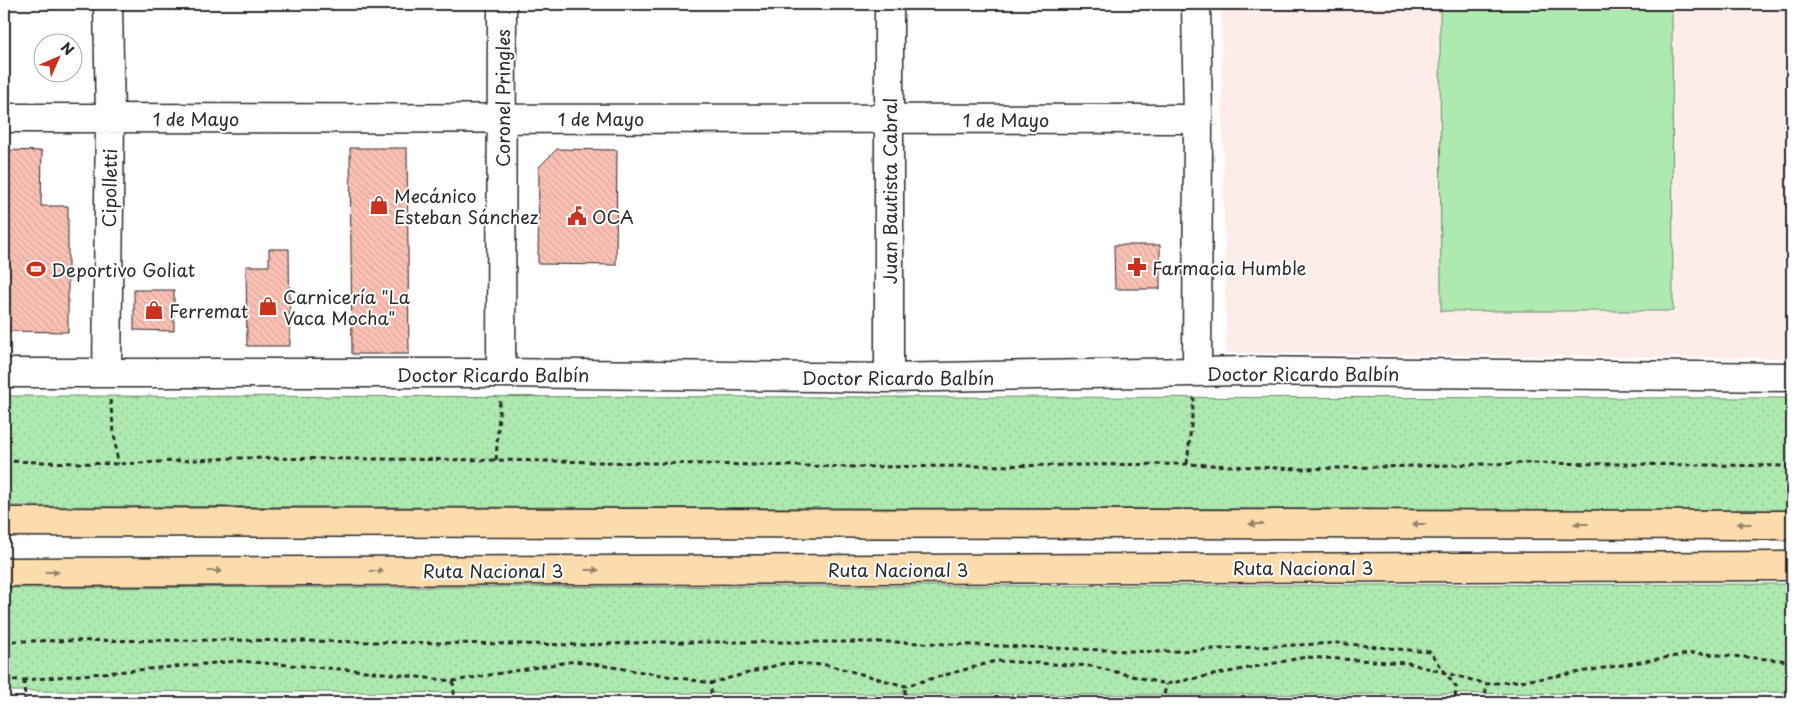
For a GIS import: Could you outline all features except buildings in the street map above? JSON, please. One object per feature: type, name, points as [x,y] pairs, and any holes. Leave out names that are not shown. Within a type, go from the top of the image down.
[{"type":"highway","points":[[4,522],[1792,525]]},
{"type":"highway","name":"Ruta Nacional 3","points":[[4,572],[1792,566]]},
{"type":"street","name":"Cipolletti","points":[[107,372],[110,118],[108,4]]},
{"type":"street","name":"Coronel Pringles","points":[[501,373],[502,4]]},
{"type":"street","name":"Juan Bautista Cabral","points":[[889,4],[889,378]]},
{"type":"street","points":[[1196,4],[1198,119],[1197,372]]},
{"type":"street","name":"1 de Mayo","points":[[4,118],[1198,119]]},
{"type":"street","name":"Doctor Ricardo Balbín","points":[[4,373],[501,373],[889,378],[1255,371],[1792,377]]},
{"type":"path","points":[[107,372],[118,464]]},
{"type":"path","points":[[1187,464],[1197,372]]},
{"type":"path","points":[[496,460],[501,373]]},
{"type":"path","points":[[4,461],[118,464],[236,458],[496,460],[859,468],[1187,464],[1300,469],[1527,463],[1792,466]]},
{"type":"path","points":[[4,641],[234,640],[584,645],[655,642],[885,642],[1157,652],[1337,643],[1430,652],[1456,687],[1455,703]]},
{"type":"path","points":[[4,680],[24,680],[239,661],[364,671],[453,681],[575,661],[711,684],[785,663],[828,665],[906,686],[996,661],[1091,666],[1166,684],[1306,657],[1408,663],[1487,684],[1538,678],[1694,653],[1792,660]]},
{"type":"path","points":[[24,680],[25,703]]},
{"type":"path","points":[[453,681],[455,703]]},
{"type":"path","points":[[711,684],[711,703]]},
{"type":"path","points":[[1164,703],[1166,684]]},
{"type":"path","points":[[1484,703],[1487,684]]},
{"type":"path","points":[[905,703],[906,686]]},
{"type":"shaded area","points":[[1221,4],[1792,4],[1792,358],[1226,353]]},
{"type":"green space","points":[[1440,4],[1672,4],[1673,311],[1441,311]]},
{"type":"green space","points":[[4,396],[1792,398],[1792,510],[4,506]]},
{"type":"green space","points":[[1792,584],[1792,692],[1208,695],[4,691],[4,588]]},
{"type":"place","name":"Mecánico Esteban Sánchez","points":[[379,205]]},
{"type":"place","name":"OCA","points":[[577,216]]},
{"type":"place","name":"Farmacia Humble","points":[[1137,267]]},
{"type":"place","name":"Deportivo Goliat","points":[[36,269]]},
{"type":"place","name":"Carnicería \"La Vaca Mocha\"","points":[[268,306]]},
{"type":"place","name":"Ferremat","points":[[154,310]]}]
